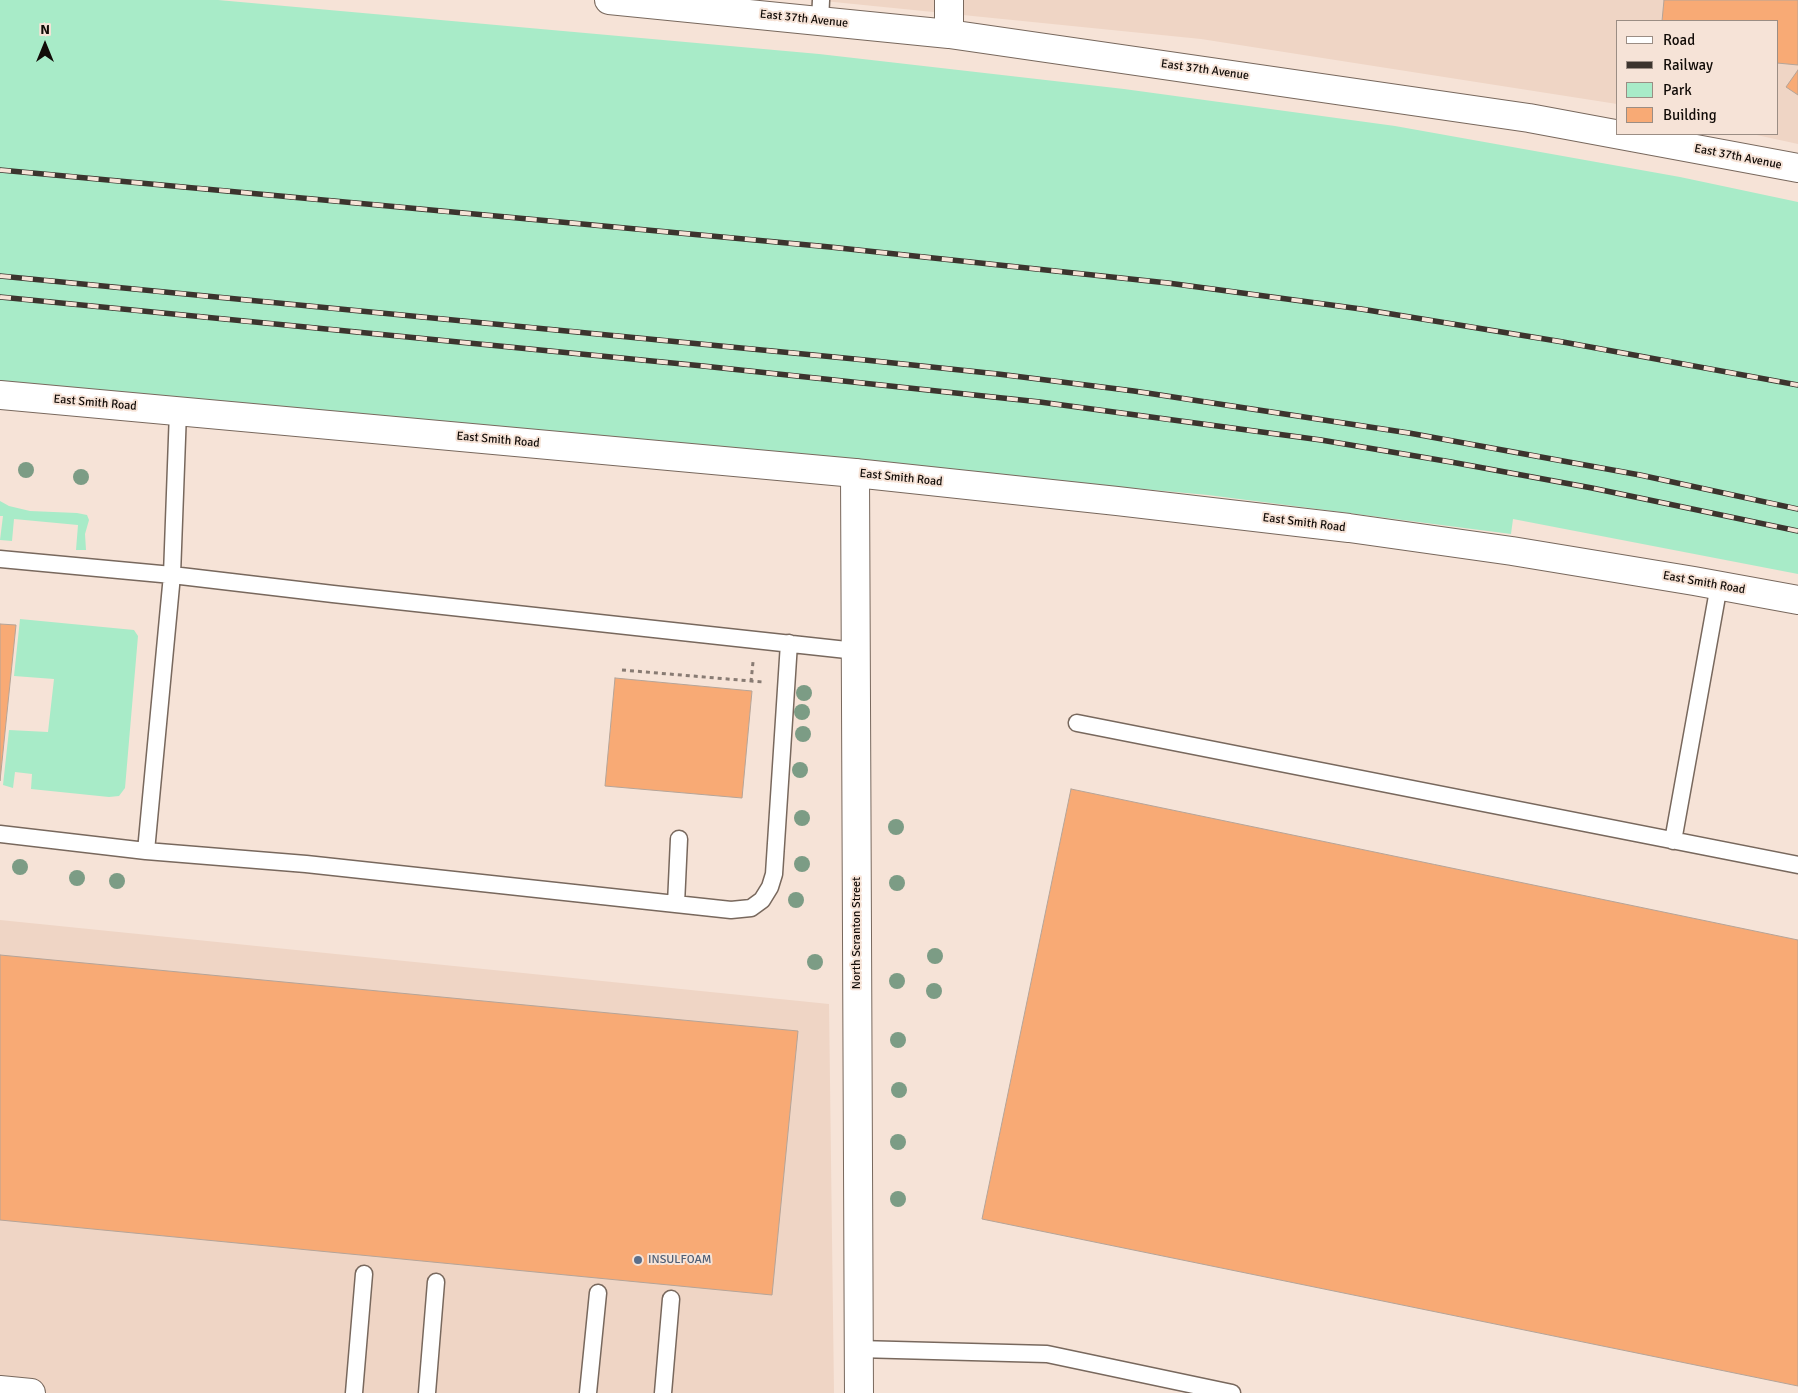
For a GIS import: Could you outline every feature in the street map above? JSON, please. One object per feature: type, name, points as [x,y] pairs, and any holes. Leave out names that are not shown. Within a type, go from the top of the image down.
[{"type":"street","name":"East 37th Avenue","points":[[609,0],[821,10],[949,34],[1529,118],[1616,134]]},
{"type":"street","points":[[949,0],[949,34]]},
{"type":"street","name":"East 37th Avenue","points":[[1620,135],[1798,168]]},
{"type":"street","name":"East Smith Road","points":[[0,395],[855,473],[1349,528],[1512,551],[1720,585],[1798,600]]},
{"type":"street","name":"North Scranton Street","points":[[855,473],[859,1393]]},
{"type":"street","points":[[0,1390],[32,1393]]},
{"type":"lane","points":[[146,851],[172,575],[178,411]]},
{"type":"lane","points":[[0,559],[172,575],[343,596],[856,651]]},
{"type":"lane","points":[[1673,841],[1720,585]]},
{"type":"lane","points":[[0,834],[146,851],[306,864],[731,910],[751,908],[762,900],[770,887],[774,874],[789,643]]},
{"type":"lane","points":[[1077,723],[1798,865]]},
{"type":"lane","points":[[676,904],[679,839]]},
{"type":"lane","points":[[354,1393],[364,1274]]},
{"type":"lane","points":[[427,1393],[436,1282]]},
{"type":"lane","points":[[588,1393],[598,1293]]},
{"type":"lane","points":[[663,1393],[672,1300]]},
{"type":"lane","points":[[858,1350],[1047,1354],[1232,1393]]},
{"type":"path","points":[[751,682],[753,661]]},
{"type":"path","points":[[622,670],[765,682]]},
{"type":"shaded area","points":[[814,0],[1798,0],[1798,144],[1757,135],[1778,135],[1778,20],[1616,20],[1616,104],[1201,39]]},
{"type":"shaded area","points":[[0,920],[829,1004],[834,1393],[0,1393]]},
{"type":"green space","points":[[0,0],[218,0],[819,54],[1124,89],[1395,126],[1680,177],[1798,202],[1798,574],[1513,519],[1511,534],[1208,495],[365,419],[0,382]]},
{"type":"green space","points":[[0,501],[9,506],[30,511],[87,515],[89,520],[85,534],[86,550],[76,550],[78,525],[14,519],[12,541],[0,540],[3,516],[0,516]]},
{"type":"green space","points":[[20,619],[134,630],[138,636],[125,788],[119,796],[109,797],[31,789],[32,774],[15,772],[13,788],[3,785],[9,730],[48,732],[54,679],[14,676]]},
{"type":"building","points":[[1664,0],[1798,0],[1798,65],[1778,63],[1778,20],[1662,20]]},
{"type":"building","points":[[1798,70],[1798,95],[1786,87]]},
{"type":"building","points":[[0,624],[16,625],[0,781]]},
{"type":"building","points":[[615,678],[752,691],[742,798],[605,786]]},
{"type":"building","points":[[1071,789],[1798,940],[1798,1386],[982,1219]]},
{"type":"building","points":[[0,955],[798,1031],[772,1295],[0,1220]]},
{"type":"railway","points":[[0,170],[830,247],[1168,283],[1361,309],[1563,342],[1798,385]]},
{"type":"railway","points":[[0,276],[865,360],[1134,391],[1409,433],[1640,475],[1798,509]]},
{"type":"railway","points":[[0,297],[703,366],[1040,402],[1321,440],[1451,462],[1592,488],[1798,531]]},
{"type":"place","name":"INSULFOAM","points":[[638,1260]]}]
